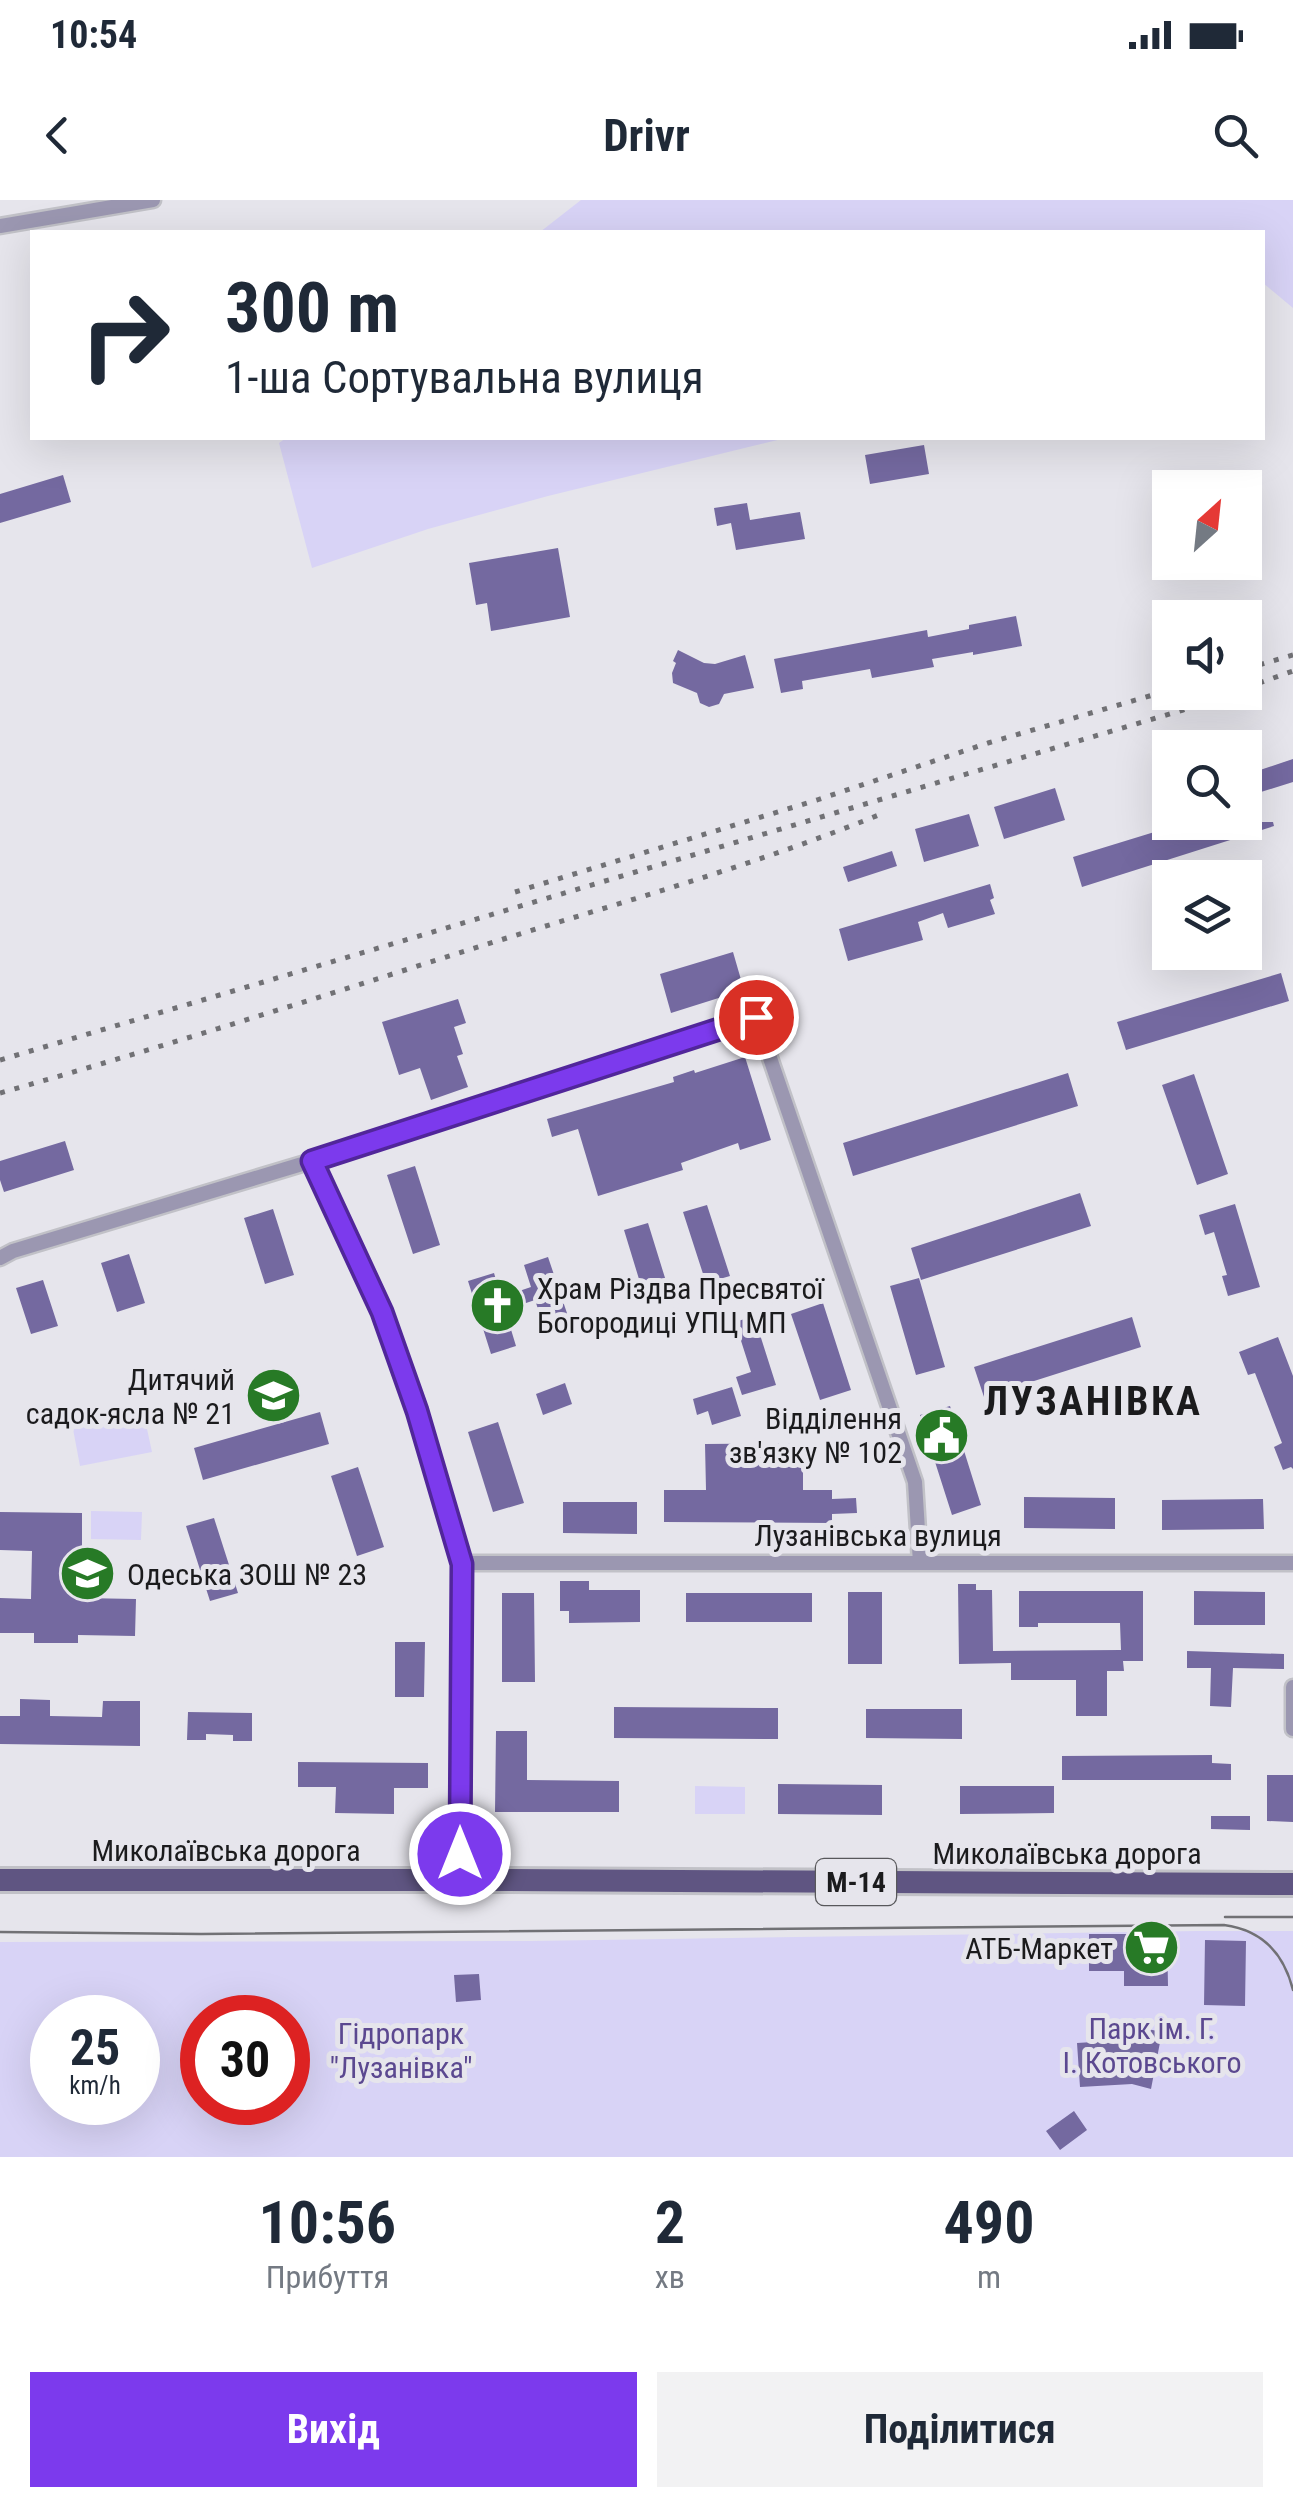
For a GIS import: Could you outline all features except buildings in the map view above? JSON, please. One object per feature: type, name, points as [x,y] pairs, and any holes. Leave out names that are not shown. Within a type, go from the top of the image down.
[{"type":"main road","name":"Миколаївська дорога","points":[[0,1880],[1293,1884]]},
{"type":"street","points":[[0,226],[154,200]]},
{"type":"street","points":[[0,1258],[13,1250],[312,1161],[756,1017],[915,1482],[920,1562]]},
{"type":"street","points":[[312,1161],[382,1312],[420,1421],[462,1564],[460,1880]]},
{"type":"street","name":"Лузанівська вулиця","points":[[462,1564],[1293,1563]]},
{"type":"street","points":[[1293,1687],[1293,1729]]},
{"type":"green space","points":[[581,200],[1293,200],[1293,308],[1265,285],[1265,230],[543,230]]},
{"type":"green space","points":[[778,440],[548,496],[428,529],[312,568],[279,443]]},
{"type":"green space","points":[[144,1415],[152,1452],[80,1466],[73,1429]]},
{"type":"green space","points":[[91,1511],[142,1512],[141,1540],[91,1539]]},
{"type":"green space","points":[[695,1786],[745,1787],[745,1814],[695,1814]]},
{"type":"green space","name":"Парк ім. Г. І. Котовського","points":[[1293,1931],[1293,2157],[0,2157],[0,1942],[531,1941]]},
{"type":"tram line","points":[[1225,1917],[1293,1917]]},
{"type":"tram line","points":[[0,1932],[201,1934],[1224,1925],[1250,1932],[1269,1946],[1284,1965],[1293,1990]]},
{"type":"railway","points":[[1262,664],[1293,655]]},
{"type":"railway","points":[[1262,682],[1293,671]]},
{"type":"railway","points":[[515,892],[1152,695]]},
{"type":"railway","points":[[0,1060],[1183,710]]},
{"type":"railway","points":[[0,1093],[700,879],[886,812]]},
{"type":"place","name":"Храм Різдва Пресвятої Богородиці УПЦ МП","points":[[498,1305]]},
{"type":"place","name":"Дитячий садок-ясла № 21","points":[[274,1396]]},
{"type":"place","name":"Відділення зв'язку № 102","points":[[941,1435]]},
{"type":"place","name":"Одеська ЗОШ № 23","points":[[88,1574]]},
{"type":"place","name":"АТБ-Маркет","points":[[1152,1948]]},
{"type":"district","name":"ЛУЗАНІВКА","points":[[1093,1401]]},
{"type":"route","points":[[460,1854],[462,1564],[417,1411],[382,1312],[312,1161],[756,1017]]},
{"type":"park label","name":"Гідропарк \"Лузанівка\"","points":[[401,2050]]}]
